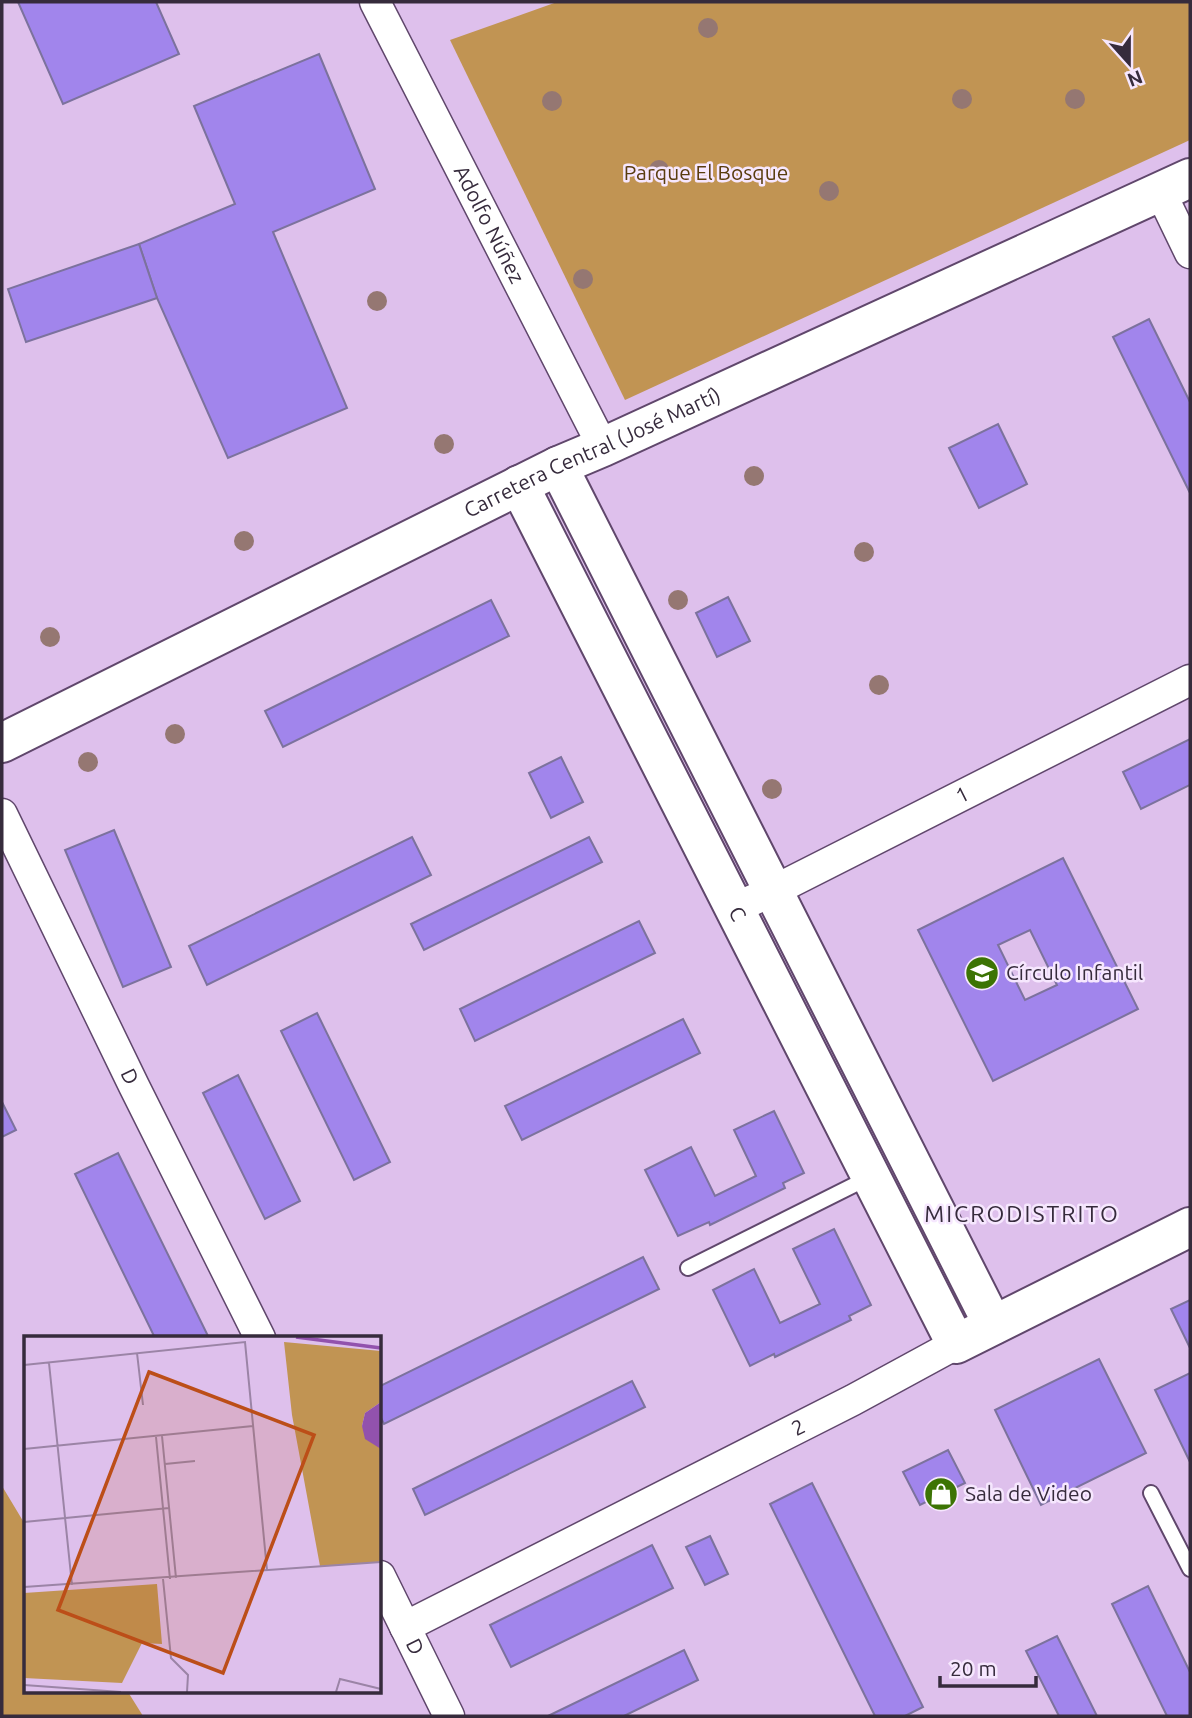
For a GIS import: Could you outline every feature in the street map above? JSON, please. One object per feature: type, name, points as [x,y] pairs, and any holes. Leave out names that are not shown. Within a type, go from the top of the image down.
[{"type":"main road","name":"Carretera Central (José Martí)","points":[[2,743],[558,466],[1175,184]]},
{"type":"main road","name":"C","points":[[558,466],[993,1325]]},
{"type":"main road","name":"C","points":[[519,485],[956,1344]]},
{"type":"main road","name":"2","points":[[956,1344],[1190,1227]]},
{"type":"street","name":"Adolfo Núñez","points":[[375,2],[603,447]]},
{"type":"street","points":[[1175,184],[1190,253]]},
{"type":"street","name":"1","points":[[735,908],[1190,680]]},
{"type":"street","name":"D","points":[[2,814],[259,1336]]},
{"type":"street","name":"2","points":[[405,1627],[853,1400],[956,1344]]},
{"type":"street","name":"D","points":[[382,1580],[449,1716]]},
{"type":"lane","points":[[688,1268],[871,1176]]},
{"type":"lane","points":[[1151,1493],[1190,1569]]},
{"type":"green space","name":"Parque El Bosque","points":[[557,2],[1190,2],[1190,140],[625,400],[450,40]]},
{"type":"green space","points":[[2,1486],[24,1523],[24,1694],[129,1694],[143,1716],[2,1716]]},
{"type":"building","points":[[18,2],[156,2],[179,54],[63,104]]},
{"type":"building","points":[[319,54],[375,189],[273,232],[347,408],[228,458],[157,298],[139,244],[235,204],[194,106]]},
{"type":"building","points":[[139,244],[157,298],[26,342],[8,289]]},
{"type":"building","points":[[1149,319],[1190,402],[1190,493],[1113,337]]},
{"type":"building","points":[[998,424],[1027,484],[979,508],[949,448]]},
{"type":"building","points":[[728,597],[750,641],[717,657],[696,613]]},
{"type":"building","points":[[491,600],[509,636],[283,747],[265,711]]},
{"type":"building","points":[[1190,739],[1190,785],[1141,809],[1123,772]]},
{"type":"building","points":[[561,757],[583,802],[551,818],[529,773]]},
{"type":"building","points":[[114,830],[171,967],[123,987],[65,850]]},
{"type":"building","points":[[412,837],[431,875],[207,985],[189,946]]},
{"type":"building","points":[[589,837],[602,862],[424,950],[411,924]]},
{"type":"building","points":[[1063,858],[1138,1009],[993,1081],[918,930]],"holes":[[[1030,930],[1057,985],[1025,1000],[998,945]]]},
{"type":"building","points":[[639,921],[655,953],[475,1041],[460,1009]]},
{"type":"building","points":[[317,1013],[390,1162],[354,1180],[281,1031]]},
{"type":"building","points":[[683,1019],[700,1053],[522,1140],[505,1106]]},
{"type":"building","points":[[238,1075],[300,1201],[265,1219],[203,1093]]},
{"type":"building","points":[[2,1102],[16,1130],[2,1137]]},
{"type":"building","points":[[774,1111],[804,1173],[783,1183],[785,1188],[710,1225],[709,1222],[678,1236],[645,1170],[691,1147],[715,1196],[756,1176],[734,1130]]},
{"type":"building","points":[[118,1153],[208,1336],[154,1336],[75,1174]]},
{"type":"building","points":[[834,1229],[871,1305],[849,1316],[851,1320],[775,1357],[774,1354],[750,1366],[713,1290],[754,1269],[780,1323],[820,1304],[793,1249]]},
{"type":"building","points":[[643,1257],[659,1289],[384,1424],[382,1385]]},
{"type":"building","points":[[1190,1300],[1190,1348],[1171,1309]]},
{"type":"building","points":[[1099,1359],[1146,1453],[1041,1505],[995,1410]]},
{"type":"building","points":[[1190,1373],[1190,1462],[1155,1390]]},
{"type":"building","points":[[632,1381],[645,1407],[425,1515],[413,1489]]},
{"type":"building","points":[[948,1450],[965,1483],[920,1505],[903,1472]]},
{"type":"building","points":[[812,1483],[923,1707],[905,1716],[875,1716],[770,1504]]},
{"type":"building","points":[[710,1536],[728,1574],[705,1585],[686,1547]]},
{"type":"building","points":[[652,1545],[673,1588],[511,1667],[490,1625]]},
{"type":"building","points":[[1148,1586],[1190,1672],[1190,1716],[1167,1716],[1112,1604]]},
{"type":"building","points":[[1057,1636],[1097,1716],[1059,1716],[1026,1651]]},
{"type":"building","points":[[684,1650],[698,1680],[624,1716],[548,1716]]},
{"type":"place","name":"Círculo Infantil","points":[[982,973]]},
{"type":"place","name":"Sala de Video","points":[[941,1494]]},
{"type":"district","name":"MICRODISTRITO","points":[[1022,1214]]}]
